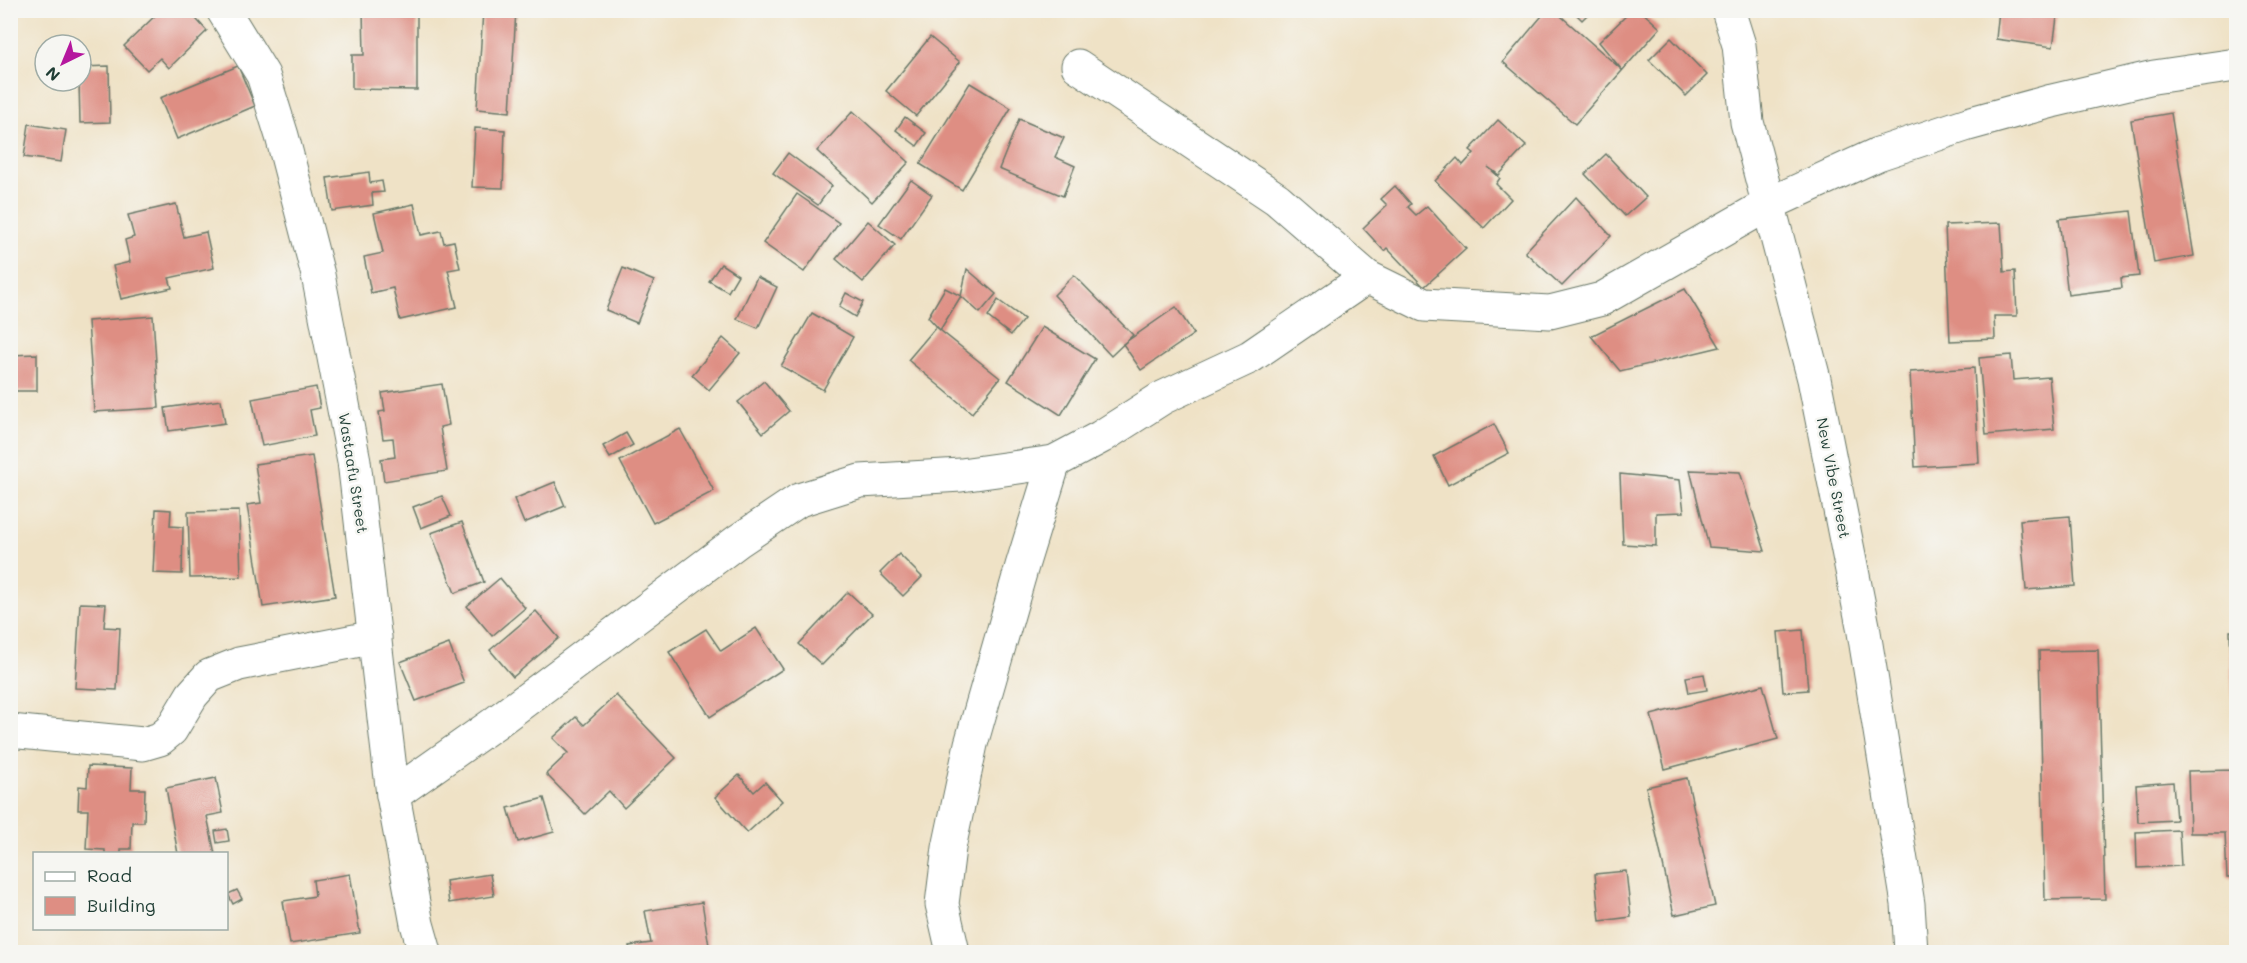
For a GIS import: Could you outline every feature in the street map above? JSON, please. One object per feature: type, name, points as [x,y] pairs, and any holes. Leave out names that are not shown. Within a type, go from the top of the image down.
[{"type":"street","name":"Wastaafu Street","points":[[223,10],[263,75],[282,136],[318,275],[354,461],[393,795],[424,952]]},
{"type":"street","name":"New Vibe Street","points":[[1728,10],[1739,45],[1747,122],[1814,379],[1863,626],[1908,904],[1911,952]]},
{"type":"street","points":[[1078,66],[1277,199],[1367,277],[1424,305],[1550,312],[1602,299],[1767,205],[1878,154],[1968,124],[2052,100],[2154,77],[2236,65]]},
{"type":"street","points":[[393,795],[495,723],[738,541],[799,500],[860,481],[961,475],[1054,462],[1101,437],[1162,398],[1250,357],[1367,277]]},
{"type":"street","points":[[953,952],[942,904],[949,848],[971,744],[1054,462]]},
{"type":"street","points":[[10,731],[143,744],[160,739],[171,730],[192,695],[209,676],[239,664],[375,637]]},
{"type":"building","points":[[161,10],[188,10],[207,31],[169,68],[160,58],[147,70],[124,46]]},
{"type":"building","points":[[363,10],[417,10],[417,90],[352,89],[352,55],[364,55]]},
{"type":"building","points":[[483,10],[516,10],[510,112],[477,109]]},
{"type":"building","points":[[1547,10],[1554,10],[1622,70],[1599,42],[1632,10],[1640,10],[1660,28],[1575,124],[1503,62]]},
{"type":"building","points":[[1572,10],[1592,10],[1582,20]]},
{"type":"building","points":[[1999,10],[2058,10],[2053,47],[1996,39]]},
{"type":"building","points":[[930,37],[960,62],[916,116],[886,91]]},
{"type":"building","points":[[1671,38],[1707,75],[1686,96],[1649,60]]},
{"type":"building","points":[[109,66],[110,122],[80,123],[79,93],[93,93],[93,67]]},
{"type":"building","points":[[238,66],[255,106],[177,139],[160,98]]},
{"type":"building","points":[[970,83],[1011,108],[962,190],[920,164]]},
{"type":"building","points":[[853,111],[909,162],[872,202],[817,151]]},
{"type":"building","points":[[2171,113],[2194,256],[2154,263],[2131,120]]},
{"type":"building","points":[[905,117],[926,133],[917,146],[896,130]]},
{"type":"building","points":[[1019,119],[1064,138],[1055,157],[1075,166],[1063,196],[999,169]]},
{"type":"building","points":[[1498,120],[1526,146],[1499,175],[1488,167],[1500,178],[1496,184],[1511,199],[1484,228],[1435,181],[1457,158],[1463,165],[1474,153],[1470,150]]},
{"type":"building","points":[[29,124],[66,130],[61,162],[24,157]]},
{"type":"building","points":[[475,128],[505,130],[503,188],[472,187]]},
{"type":"building","points":[[788,153],[832,186],[818,205],[773,173]]},
{"type":"building","points":[[1606,154],[1646,197],[1625,216],[1585,174]]},
{"type":"building","points":[[369,172],[370,183],[382,181],[384,192],[372,193],[373,205],[332,211],[327,178]]},
{"type":"building","points":[[911,180],[932,195],[901,239],[879,224]]},
{"type":"building","points":[[1395,186],[1411,204],[1408,207],[1416,215],[1427,206],[1466,249],[1424,287],[1387,248],[1384,251],[1363,228],[1387,205],[1381,199]]},
{"type":"building","points":[[797,194],[839,223],[804,272],[763,243]]},
{"type":"building","points":[[1576,197],[1611,236],[1562,286],[1525,252]]},
{"type":"building","points":[[176,204],[184,237],[206,232],[214,268],[169,278],[172,288],[121,299],[113,266],[130,262],[125,240],[134,237],[128,215]]},
{"type":"building","points":[[414,204],[421,235],[441,231],[444,243],[454,241],[460,268],[448,270],[457,307],[400,320],[393,288],[371,293],[364,257],[383,253],[374,213]]},
{"type":"building","points":[[2131,211],[2139,276],[2121,278],[2122,288],[2068,295],[2059,219]]},
{"type":"building","points":[[868,221],[895,245],[863,282],[836,259]]},
{"type":"building","points":[[2001,223],[2004,272],[2015,271],[2017,316],[1994,316],[1995,339],[1950,341],[1945,225]]},
{"type":"building","points":[[721,264],[738,275],[728,292],[709,281]]},
{"type":"building","points":[[623,268],[654,281],[637,323],[606,310]]},
{"type":"building","points":[[967,269],[996,294],[980,313],[961,296]]},
{"type":"building","points":[[1074,275],[1133,335],[1111,356],[1054,295]]},
{"type":"building","points":[[757,277],[777,287],[758,328],[737,319]]},
{"type":"building","points":[[945,288],[961,296],[940,330],[928,317]]},
{"type":"building","points":[[1685,289],[1720,347],[1620,371],[1591,336]]},
{"type":"building","points":[[846,293],[863,302],[855,317],[839,307]]},
{"type":"building","points":[[998,300],[1024,319],[1011,335],[988,317]]},
{"type":"building","points":[[1176,307],[1194,334],[1141,370],[1123,344]]},
{"type":"building","points":[[812,313],[853,337],[823,390],[781,366]]},
{"type":"building","points":[[153,316],[159,408],[94,412],[88,321]]},
{"type":"building","points":[[936,327],[1000,378],[972,413],[908,360]]},
{"type":"building","points":[[1042,327],[1095,359],[1061,415],[1008,381]]},
{"type":"building","points":[[723,338],[740,353],[709,390],[692,375]]},
{"type":"building","points":[[37,354],[37,391],[10,391],[10,355]]},
{"type":"building","points":[[2011,355],[2013,380],[2049,377],[2054,429],[1986,435],[1979,358]]},
{"type":"building","points":[[1974,368],[1979,463],[1915,467],[1910,372]]},
{"type":"building","points":[[764,381],[789,411],[763,433],[738,402]]},
{"type":"building","points":[[442,384],[449,425],[440,427],[447,471],[384,481],[381,459],[395,457],[393,438],[383,439],[379,412],[385,411],[382,393]]},
{"type":"building","points":[[316,387],[320,408],[310,410],[315,436],[262,446],[252,399]]},
{"type":"building","points":[[221,400],[225,423],[169,431],[165,408]]},
{"type":"building","points":[[1494,424],[1509,453],[1448,485],[1434,456]]},
{"type":"building","points":[[680,429],[714,491],[653,523],[620,461]]},
{"type":"building","points":[[626,433],[633,445],[610,458],[603,446]]},
{"type":"building","points":[[312,456],[335,596],[263,607],[247,505],[261,503],[255,464]]},
{"type":"building","points":[[1690,470],[1740,472],[1765,551],[1709,547]]},
{"type":"building","points":[[1620,474],[1680,480],[1684,512],[1656,513],[1656,546],[1623,544]]},
{"type":"building","points":[[555,482],[565,506],[524,523],[514,499]]},
{"type":"building","points":[[442,496],[451,516],[421,528],[413,507]]},
{"type":"building","points":[[156,509],[171,510],[170,526],[183,527],[182,574],[153,573]]},
{"type":"building","points":[[239,511],[241,577],[190,578],[188,512]]},
{"type":"building","points":[[2070,516],[2075,586],[2026,590],[2020,520]]},
{"type":"building","points":[[462,522],[484,582],[455,593],[431,533]]},
{"type":"building","points":[[899,554],[922,577],[903,596],[880,573]]},
{"type":"building","points":[[500,578],[525,608],[492,636],[467,606]]},
{"type":"building","points":[[848,592],[872,614],[822,665],[799,644]]},
{"type":"building","points":[[80,603],[106,604],[104,627],[120,628],[117,690],[75,688]]},
{"type":"building","points":[[536,611],[559,638],[513,677],[490,650]]},
{"type":"building","points":[[756,628],[783,669],[710,717],[669,652],[706,629],[721,651]]},
{"type":"building","points":[[1803,630],[1808,690],[1783,692],[1778,632]]},
{"type":"building","points":[[2230,631],[2236,631],[2236,878],[2227,878],[2225,833],[2190,833],[2188,771],[2235,770]]},
{"type":"building","points":[[449,644],[464,683],[416,701],[400,662]]},
{"type":"building","points":[[2098,650],[2105,899],[2045,900],[2039,651]]},
{"type":"building","points":[[1704,674],[1707,690],[1689,693],[1686,677]]},
{"type":"building","points":[[1763,685],[1778,739],[1665,769],[1651,715]]},
{"type":"building","points":[[616,695],[676,758],[624,808],[609,791],[585,814],[546,774],[568,753],[553,738],[576,717],[584,725]]},
{"type":"building","points":[[88,766],[132,768],[131,789],[145,789],[144,822],[132,822],[131,849],[121,849],[121,852],[105,852],[105,850],[86,849],[88,810],[78,810],[79,786],[87,787]]},
{"type":"building","points":[[739,775],[754,792],[765,782],[782,801],[747,833],[715,797]]},
{"type":"building","points":[[216,778],[223,813],[207,816],[215,852],[178,852],[166,788]]},
{"type":"building","points":[[1687,778],[1715,906],[1674,915],[1646,787]]},
{"type":"building","points":[[2173,782],[2176,820],[2138,822],[2136,785]]},
{"type":"building","points":[[544,798],[554,832],[518,842],[508,808]]},
{"type":"building","points":[[227,829],[229,841],[217,843],[215,831]]},
{"type":"building","points":[[2179,830],[2181,866],[2137,868],[2136,832]]},
{"type":"building","points":[[1626,871],[1631,917],[1600,921],[1595,874]]},
{"type":"building","points":[[350,874],[360,933],[290,944],[283,901],[315,896],[313,880]]},
{"type":"building","points":[[490,874],[494,896],[449,903],[446,881]]},
{"type":"building","points":[[237,890],[242,899],[233,904],[228,894]]},
{"type":"building","points":[[702,902],[710,952],[630,952],[629,946],[651,943],[645,911]]}]
